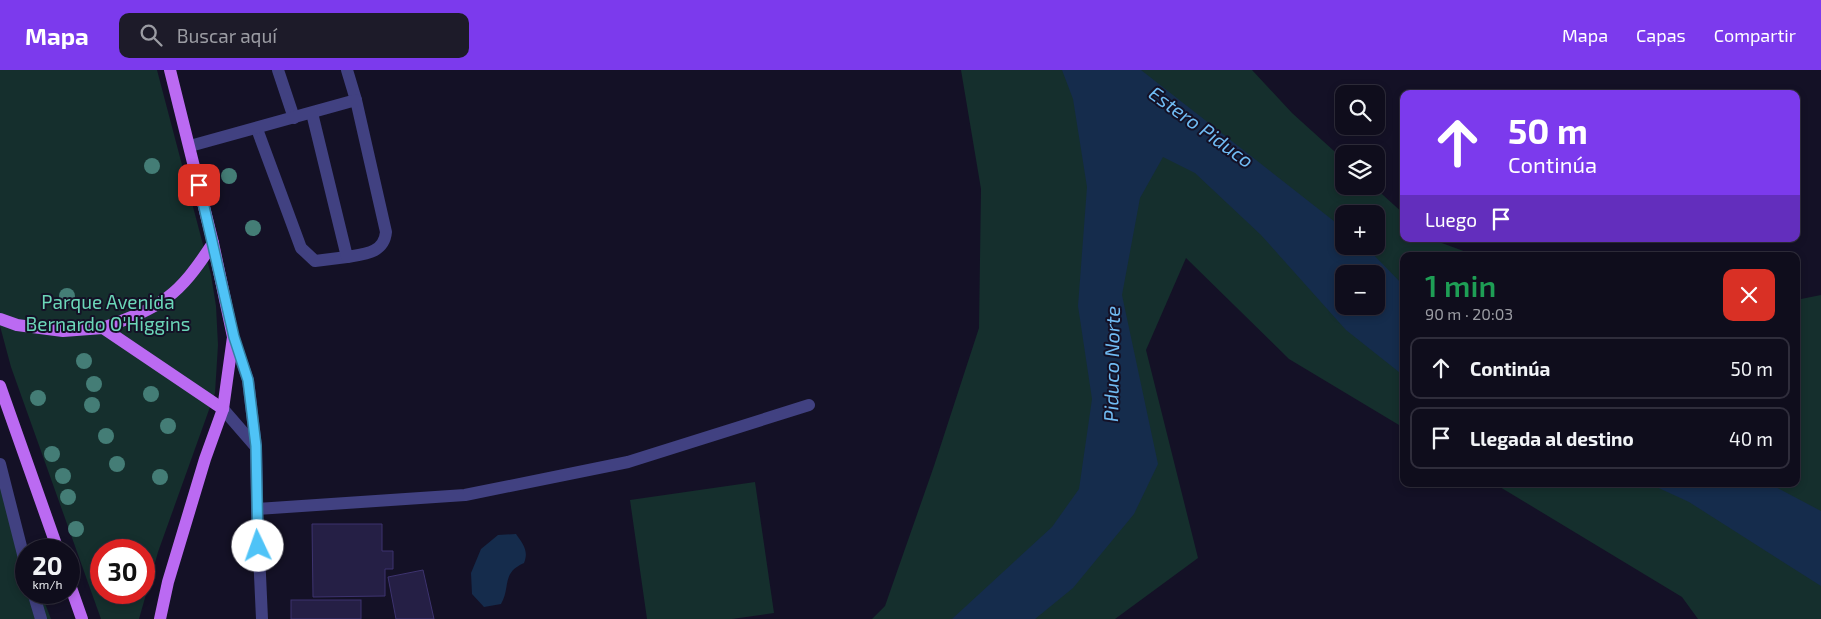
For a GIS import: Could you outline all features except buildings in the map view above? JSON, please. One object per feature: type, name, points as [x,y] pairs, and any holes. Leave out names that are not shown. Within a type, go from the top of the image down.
[{"type":"main road","points":[[160,619],[171,573],[205,459],[223,409],[234,337],[190,146],[170,70]]},
{"type":"main road","points":[[0,319],[17,325],[63,331],[103,328],[154,308],[175,294],[198,267],[213,243]]},
{"type":"main road","points":[[103,328],[223,409]]},
{"type":"main road","points":[[0,386],[54,539]]},
{"type":"main road","points":[[77,604],[82,619]]},
{"type":"street","points":[[278,70],[294,118]]},
{"type":"street","points":[[257,129],[300,248],[315,261],[347,257],[379,249],[385,242],[386,232],[356,100],[347,70]]},
{"type":"street","points":[[190,146],[257,129],[356,100]]},
{"type":"street","points":[[312,113],[347,257]]},
{"type":"street","points":[[234,337],[248,380],[256,446],[262,619]]},
{"type":"street","points":[[257,509],[465,495],[628,462],[809,406]]},
{"type":"street","points":[[223,409],[256,446]]},
{"type":"street","points":[[0,464],[19,539]]},
{"type":"street","points":[[37,604],[41,619]]},
{"type":"green space","name":"Parque Avenida Bernardo O'Higgins","points":[[0,70],[157,70],[211,275],[216,306],[218,345],[215,393],[155,563],[155,539],[90,539],[90,588],[80,560],[80,539],[72,539],[11,367],[0,326]]},
{"type":"green space","points":[[961,70],[1252,70],[1292,113],[1335,152],[1335,195],[1383,195],[1400,210],[1400,242],[1439,242],[1466,252],[1400,252],[1400,426],[1289,359],[1186,258],[1146,350],[1198,558],[1115,619],[872,619],[885,606],[934,466],[979,328],[981,189]]},
{"type":"green space","points":[[1821,295],[1821,619],[1698,619],[1682,597],[1500,487],[1800,487],[1800,299]]},
{"type":"green space","points":[[0,474],[22,539],[15,539],[15,604],[45,604],[51,619],[0,619]]},
{"type":"green space","points":[[755,482],[774,613],[732,619],[647,619],[630,500]]},
{"type":"green space","name":"Parque Avenida Bernardo O'Higgins","points":[[96,604],[143,604],[139,619],[101,619]]},
{"type":"water","points":[[1062,70],[1141,70],[1335,222],[1335,255],[1374,255],[1384,265],[1335,265],[1335,315],[1385,315],[1385,267],[1400,282],[1400,373],[1346,330],[1261,235],[1195,173],[1163,157],[1140,198],[1122,295],[1158,464],[1134,514],[1073,588],[1035,619],[952,619],[1052,527],[1079,489],[1092,399],[1078,306],[1087,187],[1073,99]]},
{"type":"water","points":[[1656,487],[1776,487],[1821,511],[1821,586],[1689,502]]},
{"type":"water","points":[[516,534],[526,551],[524,563],[512,571],[509,576],[501,604],[484,607],[472,594],[471,573],[481,549],[498,535]]},
{"type":"route","points":[[199,185],[234,337],[248,380],[256,446],[258,546]]},
{"type":"water label","name":"Estero Piduco","points":[[1201,127]]},
{"type":"water label","name":"Piduco Norte","points":[[1112,364]]}]
